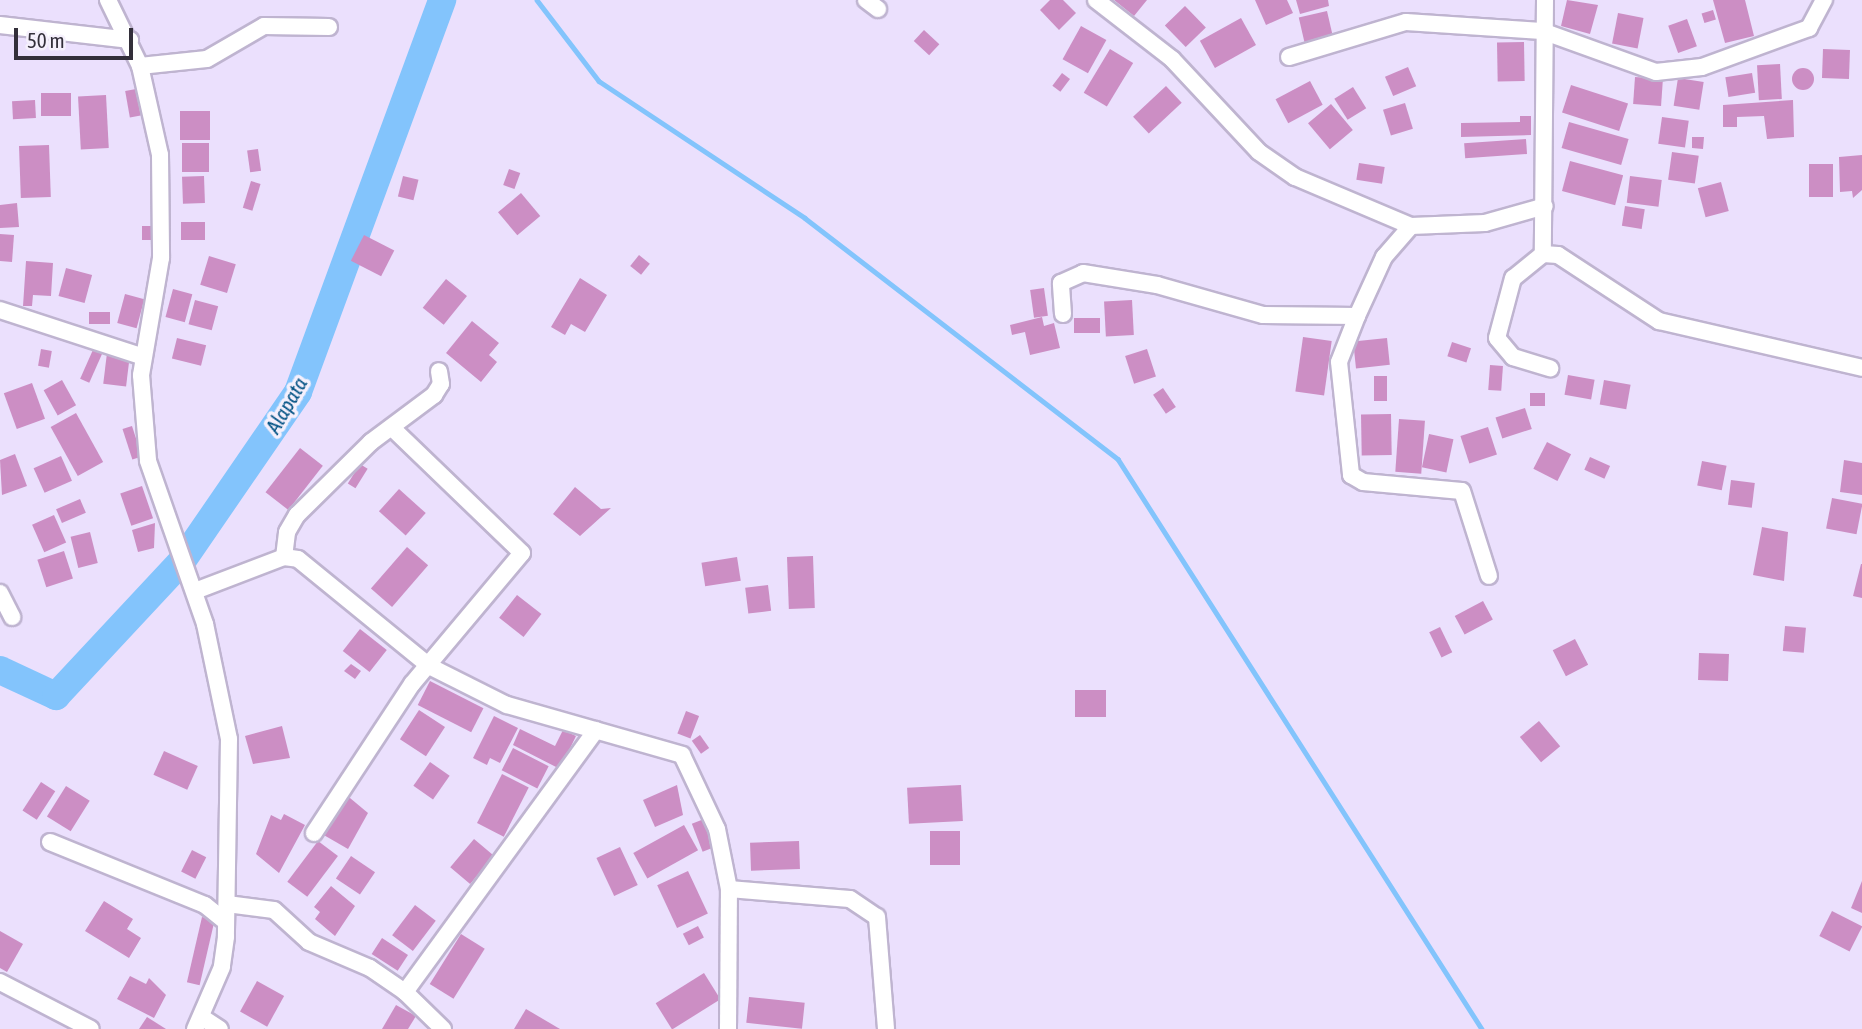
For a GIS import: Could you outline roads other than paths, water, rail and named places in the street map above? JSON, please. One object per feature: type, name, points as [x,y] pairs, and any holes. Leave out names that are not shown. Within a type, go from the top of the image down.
[{"type":"street","points":[[108,0],[130,40],[140,66],[160,155],[161,258],[144,357],[148,461],[195,591],[229,739],[227,904],[222,967],[199,1024],[220,1029]]},
{"type":"street","points":[[1096,0],[1172,59],[1259,152],[1295,177],[1411,226],[1485,223],[1545,206]]},
{"type":"street","points":[[1543,254],[1545,206],[1542,31],[1545,0]]},
{"type":"street","points":[[1289,57],[1406,22],[1542,31],[1636,67],[1668,71],[1702,67],[1809,28],[1824,0]]},
{"type":"street","points":[[0,25],[130,40]]},
{"type":"street","points":[[140,66],[207,59],[225,43],[264,26],[329,27]]},
{"type":"street","points":[[1411,226],[1384,257],[1339,362],[1350,475],[1363,482],[1462,491],[1489,576]]},
{"type":"street","points":[[1550,368],[1513,358],[1497,338],[1513,278],[1543,254],[1558,255],[1659,321],[1862,368]]},
{"type":"street","points":[[1063,314],[1061,283],[1083,273],[1157,285],[1263,315],[1357,316]]},
{"type":"street","points":[[0,310],[144,357]]},
{"type":"street","points":[[284,557],[286,532],[297,515],[371,442],[394,430],[434,394],[441,384],[439,371]]},
{"type":"street","points":[[314,833],[429,666],[522,553],[394,430]]},
{"type":"street","points":[[195,591],[284,557],[312,568],[429,666],[507,705],[682,755],[717,829],[729,889],[728,1029]]},
{"type":"street","points":[[0,593],[12,617]]},
{"type":"street","points":[[405,992],[596,730]]},
{"type":"street","points":[[50,842],[205,905],[226,922]]},
{"type":"street","points":[[729,889],[850,899],[871,910],[877,917],[886,1029]]},
{"type":"street","points":[[227,904],[274,910],[309,942],[370,968],[405,992],[443,1029]]},
{"type":"street","points":[[0,982],[91,1029]]},
{"type":"waterway","name":"Alapata","points":[[0,670],[56,696],[182,561],[298,392],[442,0]]},
{"type":"waterway","points":[[537,0],[599,81],[805,218],[1118,459],[1482,1029]]}]
